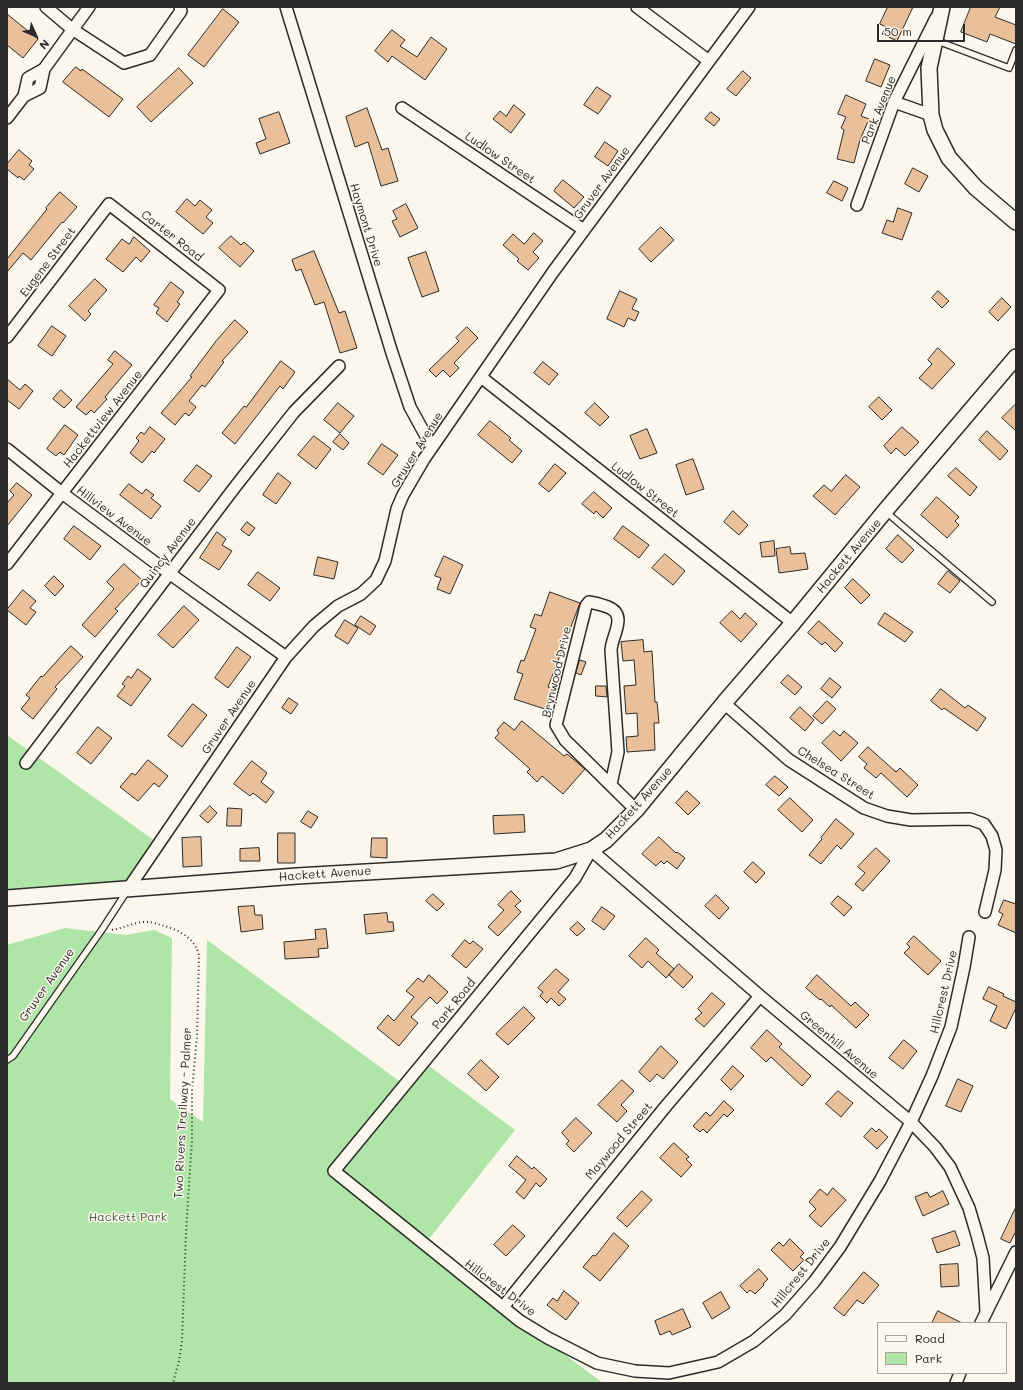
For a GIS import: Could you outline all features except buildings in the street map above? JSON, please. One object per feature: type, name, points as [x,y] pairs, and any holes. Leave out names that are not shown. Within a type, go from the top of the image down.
[{"type":"main road","points":[[942,7],[929,68],[931,115],[935,130],[949,158],[976,188],[1016,222]]},
{"type":"main road","name":"Hackett Avenue","points":[[7,898],[297,876],[556,861],[591,850],[606,840],[636,810],[724,703],[1016,357]]},
{"type":"street","points":[[46,7],[72,29],[124,63],[150,55],[181,10],[180,7]]},
{"type":"street","points":[[7,118],[24,96],[28,78],[44,69],[89,7]]},
{"type":"street","name":"Haymont Drive","points":[[286,7],[396,367],[410,407],[432,447]]},
{"type":"street","points":[[637,7],[649,10],[709,61]]},
{"type":"street","name":"Gruver Avenue","points":[[128,889],[286,657],[314,626],[338,606],[361,594],[376,580],[385,561],[397,509],[403,495],[432,447],[584,230],[749,7]]},
{"type":"street","name":"Park Avenue","points":[[857,205],[894,102],[942,7]]},
{"type":"street","points":[[894,102],[931,115]]},
{"type":"street","name":"Ludlow Street","points":[[402,108],[584,230]]},
{"type":"street","name":"Carter Road","points":[[109,204],[220,290]]},
{"type":"street","name":"Eugene Street","points":[[7,337],[109,204]]},
{"type":"street","name":"Hackettview Avenue","points":[[7,564],[220,290]]},
{"type":"street","name":"Quincy Avenue","points":[[26,763],[169,573],[294,412],[338,366]]},
{"type":"street","name":"Ludlow Street","points":[[480,377],[793,623]]},
{"type":"street","name":"Hillview Avenue","points":[[7,449],[62,493],[169,573],[286,657]]},
{"type":"street","name":"Brynwood Drive","points":[[611,784],[618,752],[611,650],[619,618],[612,608],[602,604],[589,602],[586,606],[556,725],[565,740],[636,810]]},
{"type":"street","name":"Chelsea Street","points":[[724,703],[789,760],[864,808],[887,816],[911,820],[970,819],[984,824],[992,836],[996,850],[995,870],[986,912]]},
{"type":"street","name":"Greenhill Avenue","points":[[591,850],[760,996],[911,1122],[935,1147],[950,1167],[968,1208],[983,1258],[986,1312]]},
{"type":"street","name":"Park Road","points":[[334,1170],[575,878],[591,850]]},
{"type":"street","name":"Hillcrest Drive","points":[[334,1170],[520,1320],[548,1338],[597,1363],[635,1371],[670,1373],[718,1362],[754,1342],[785,1315],[814,1282],[840,1247],[880,1181],[911,1122],[932,1076],[951,1027],[969,937]]},
{"type":"street","name":"Maywood Street","points":[[503,1307],[656,1118],[760,996]]},
{"type":"street","points":[[981,1322],[1016,1252]]},
{"type":"lane","points":[[935,40],[1009,68],[1016,50]]},
{"type":"lane","points":[[885,512],[992,602]]},
{"type":"lane","name":"Gruver Avenue","points":[[7,1060],[13,1056],[101,931],[128,889]]},
{"type":"path","name":"Two Rivers Trailway - Palmer","points":[[101,931],[148,922],[172,928],[182,933],[192,941],[198,951],[198,1036],[192,1090],[192,1139],[186,1232],[182,1341],[174,1383]]},
{"type":"green space","points":[[7,735],[155,841],[128,889],[7,898]]},
{"type":"green space","name":"Hackett Park","points":[[65,928],[126,935],[154,930],[172,938],[170,1099],[203,1122],[207,940],[410,1089],[429,1066],[515,1130],[422,1248],[603,1383],[7,1383],[7,945]]}]
